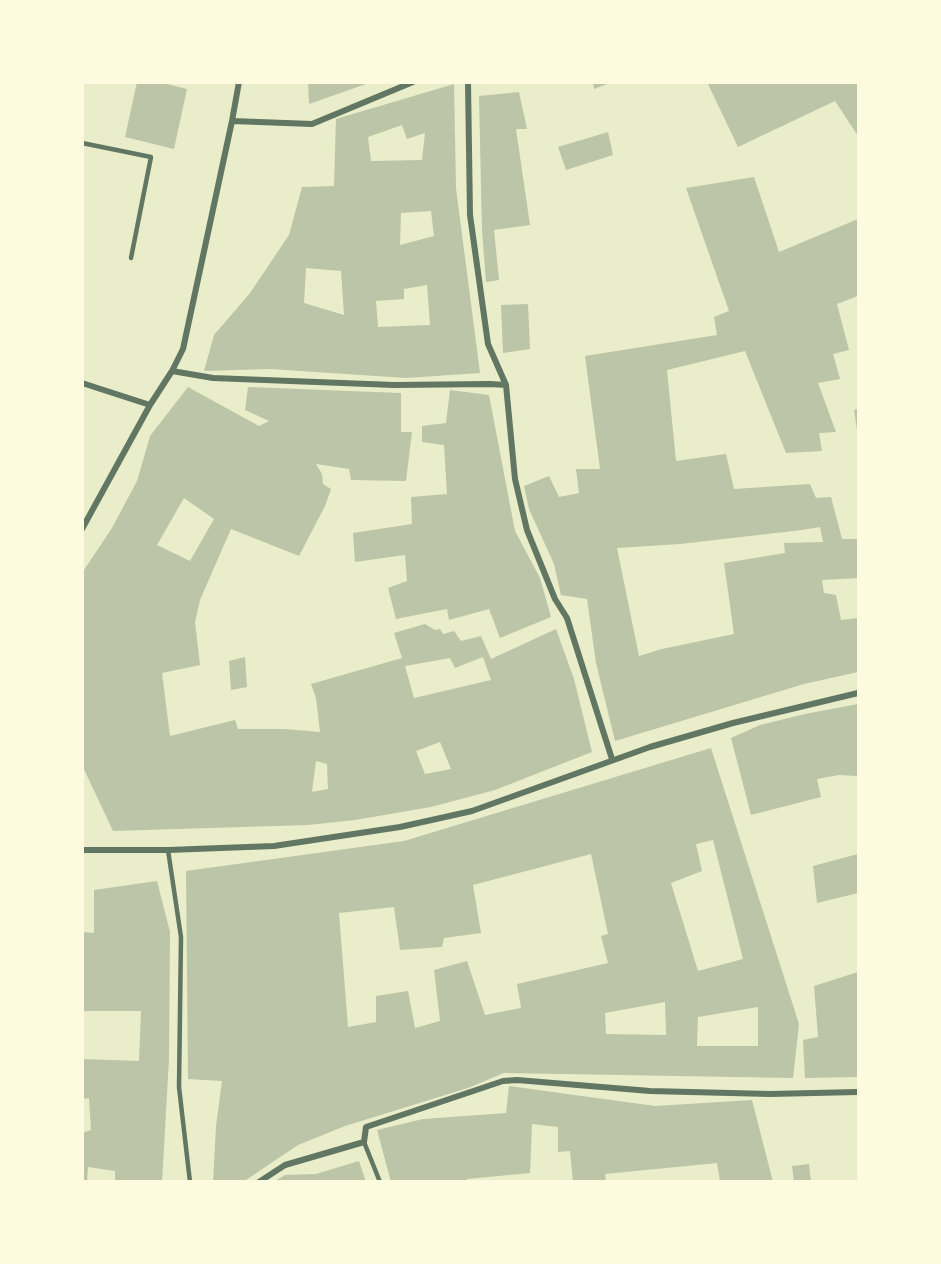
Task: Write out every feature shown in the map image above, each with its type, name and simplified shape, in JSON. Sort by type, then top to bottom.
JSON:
[{"type":"street","points":[[82,529],[183,349],[239,82]]},
{"type":"street","points":[[232,121],[312,124],[413,82]]},
{"type":"street","points":[[468,82],[470,215],[488,344],[506,385],[515,479],[527,530],[555,599],[567,618],[612,759]]},
{"type":"street","points":[[172,371],[213,378],[394,385],[506,385]]},
{"type":"street","points":[[82,383],[150,405]]},
{"type":"street","points":[[82,850],[274,846],[400,827],[472,811],[612,759],[733,723],[858,693]]},
{"type":"street","points":[[259,1182],[285,1165],[364,1142],[366,1127],[503,1081],[517,1080],[650,1091],[770,1094],[858,1092]]},
{"type":"lane","points":[[82,143],[151,157],[131,258]]},
{"type":"lane","points":[[168,850],[181,937],[179,1087],[190,1182]]},
{"type":"lane","points":[[364,1142],[380,1182]]},
{"type":"building","points":[[137,82],[159,82],[187,89],[174,149],[125,137]]},
{"type":"building","points":[[308,82],[369,82],[369,83],[309,104]]},
{"type":"building","points":[[593,82],[610,82],[610,83],[594,89]]},
{"type":"building","points":[[707,82],[858,82],[858,136],[835,101],[738,147]]},
{"type":"building","points":[[454,84],[456,188],[480,373],[406,378],[270,369],[204,371],[214,335],[250,293],[289,235],[302,187],[334,186],[336,119]],"holes":[[[402,125],[407,139],[425,133],[422,160],[371,161],[368,137]],[[431,211],[434,236],[400,245],[401,213]],[[306,268],[341,271],[344,315],[304,303]],[[427,285],[430,325],[378,327],[376,301],[404,299],[404,289]]]},
{"type":"building","points":[[519,92],[527,129],[516,129],[530,225],[494,230],[499,280],[486,282],[482,231],[479,96]]},
{"type":"building","points":[[608,132],[613,155],[566,170],[558,147]]},
{"type":"building","points":[[754,177],[779,252],[858,219],[858,296],[837,304],[849,350],[833,354],[840,379],[818,383],[836,432],[819,433],[822,451],[786,453],[745,351],[667,370],[676,461],[726,454],[734,489],[810,484],[816,498],[831,497],[842,539],[858,539],[858,578],[822,580],[824,593],[836,595],[841,620],[858,618],[858,672],[804,684],[615,741],[596,663],[587,599],[561,595],[554,564],[529,509],[524,486],[549,476],[559,497],[579,493],[576,469],[600,469],[585,356],[717,335],[714,317],[729,311],[686,188]],"holes":[[[820,527],[823,542],[784,543],[785,553],[724,563],[734,634],[639,656],[617,548],[680,544]]]},
{"type":"building","points":[[528,304],[530,349],[503,353],[501,305]]},
{"type":"building","points":[[188,387],[259,426],[269,421],[245,410],[248,387],[401,393],[401,432],[412,432],[406,481],[351,480],[349,469],[316,464],[322,474],[323,484],[331,489],[325,506],[299,556],[231,529],[200,600],[195,622],[200,665],[162,673],[170,736],[235,720],[238,729],[320,732],[316,698],[311,684],[402,658],[394,633],[425,624],[435,630],[440,629],[443,634],[454,631],[461,641],[481,636],[491,659],[556,629],[574,679],[592,752],[495,790],[431,807],[355,820],[308,825],[113,831],[82,765],[82,573],[112,528],[137,481],[150,436]],"holes":[[[184,498],[214,519],[190,561],[157,545]],[[483,657],[491,680],[414,698],[405,666],[450,658],[455,668]],[[440,742],[451,769],[425,774],[416,751]],[[316,761],[327,764],[328,789],[312,792]]]},
{"type":"building","points":[[450,390],[489,395],[515,531],[540,578],[551,617],[500,638],[489,609],[449,620],[447,609],[396,619],[388,588],[407,581],[405,555],[355,562],[353,533],[412,524],[411,497],[447,494],[444,445],[422,442],[422,426],[446,423]]},
{"type":"building","points":[[858,409],[858,430],[857,430],[854,410]]},
{"type":"building","points":[[245,657],[247,687],[231,690],[229,661]]},
{"type":"building","points":[[858,704],[858,776],[839,775],[817,779],[821,797],[751,815],[731,738],[760,725]]},
{"type":"building","points":[[711,748],[799,1024],[793,1078],[504,1073],[468,1088],[345,1126],[298,1145],[243,1182],[213,1182],[216,1126],[222,1081],[188,1079],[186,871],[404,841]],"holes":[[[713,840],[743,959],[698,971],[671,883],[702,871],[696,844]],[[591,854],[608,934],[601,936],[608,963],[517,984],[521,1008],[485,1015],[467,961],[434,970],[440,1021],[415,1028],[408,991],[376,996],[376,1022],[348,1027],[339,913],[394,907],[400,950],[442,947],[444,938],[481,933],[473,885]],[[665,1002],[666,1035],[606,1034],[605,1013]],[[758,1007],[758,1046],[697,1046],[698,1017]]]},
{"type":"building","points":[[858,854],[858,893],[817,903],[813,866]]},
{"type":"building","points":[[157,881],[170,932],[169,1059],[162,1182],[115,1182],[115,1171],[88,1167],[87,1182],[82,1182],[82,1133],[91,1130],[89,1098],[82,1099],[82,1059],[139,1061],[141,1011],[82,1011],[82,932],[94,933],[94,890]]},
{"type":"building","points":[[858,972],[858,1077],[805,1078],[803,1040],[818,1037],[814,986]]},
{"type":"building","points":[[509,1086],[655,1106],[752,1100],[773,1182],[720,1182],[717,1163],[605,1174],[606,1182],[573,1182],[570,1151],[558,1152],[558,1127],[532,1124],[530,1173],[467,1179],[467,1182],[391,1182],[377,1130],[423,1119],[506,1113]]},
{"type":"building","points":[[359,1161],[366,1182],[273,1182],[285,1175],[316,1174]]},
{"type":"building","points":[[809,1164],[811,1182],[794,1182],[792,1166]]}]
